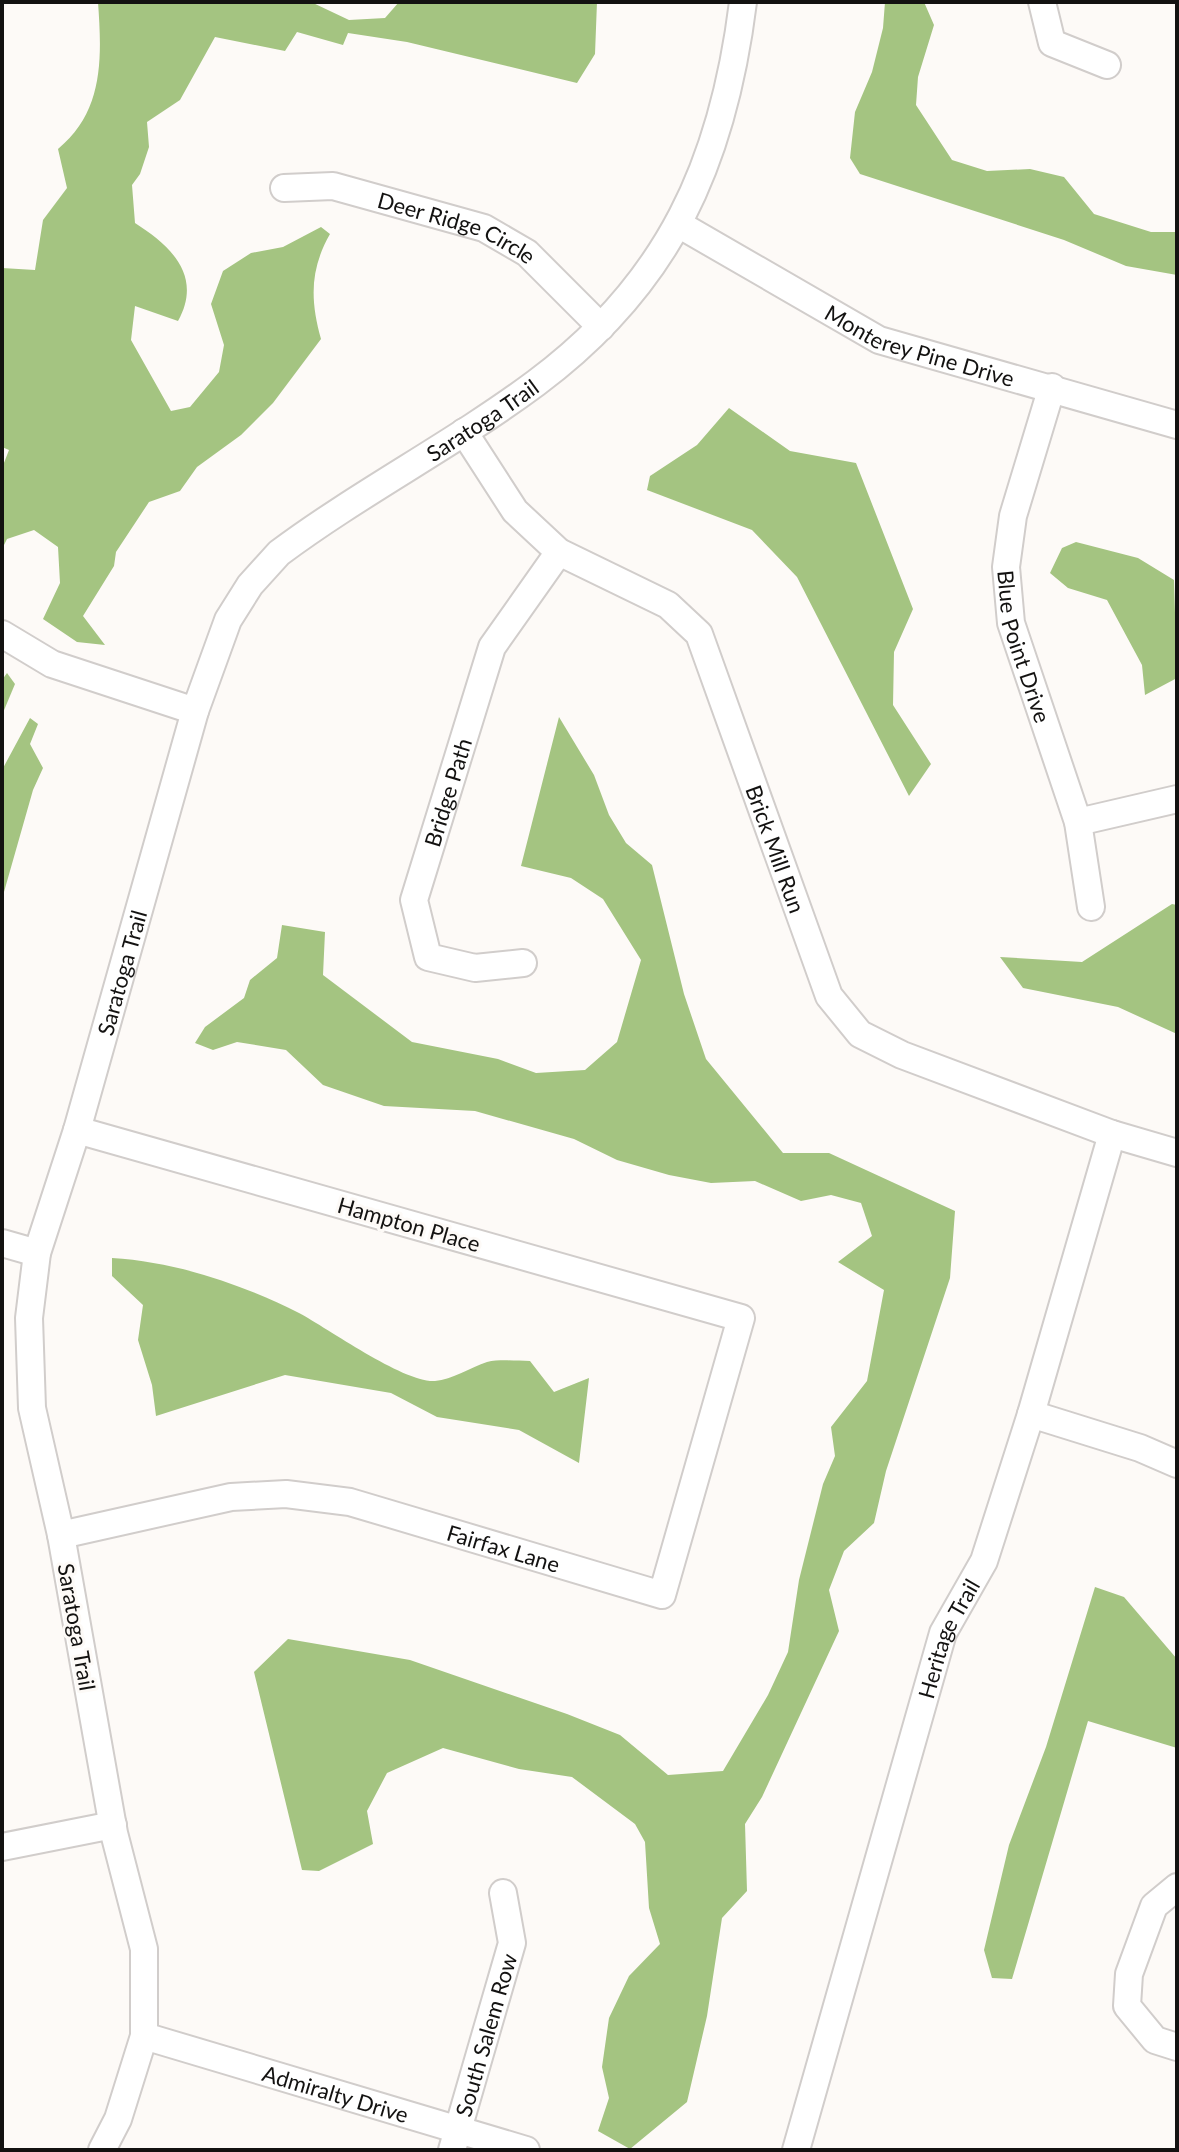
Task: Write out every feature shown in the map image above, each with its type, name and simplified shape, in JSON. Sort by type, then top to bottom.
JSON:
[{"type":"street","name":"Saratoga Trail","points":[[102,2150],[118,2119],[144,2036],[144,1949],[113,1825],[61,1535],[32,1408],[28,1362],[29,1318],[37,1253],[77,1130],[195,711],[228,620],[250,585],[279,553],[538,382],[601,327],[680,225],[719,128],[743,2]]},
{"type":"street","points":[[1042,2],[1052,43],[1107,65]]},
{"type":"street","name":"Deer Ridge Circle","points":[[284,188],[333,186],[484,228],[527,253],[601,327]]},
{"type":"street","name":"Monterey Pine Drive","points":[[680,225],[879,340],[1177,425]]},
{"type":"street","name":"Blue Point Drive","points":[[1052,387],[1013,516],[1006,567],[1011,623],[1078,822],[1091,907]]},
{"type":"street","name":"Brick Mill Run","points":[[464,432],[515,511],[559,552],[668,605],[699,634],[829,996],[860,1034],[902,1055],[1112,1134],[1177,1153]]},
{"type":"street","name":"Bridge Path","points":[[523,963],[475,968],[428,957],[414,900],[492,647],[559,552]]},
{"type":"street","points":[[2,634],[52,664],[195,711]]},
{"type":"street","points":[[1078,822],[1177,799]]},
{"type":"street","name":"Hampton Place","points":[[77,1130],[741,1318]]},
{"type":"street","name":"Heritage Trail","points":[[796,2150],[943,1633],[984,1561],[1031,1414],[1112,1134]]},
{"type":"street","points":[[2,1243],[37,1253]]},
{"type":"street","name":"Fairfax Lane","points":[[61,1535],[231,1497],[286,1494],[350,1502],[662,1595],[741,1318]]},
{"type":"street","points":[[1031,1414],[1140,1448],[1177,1464]]},
{"type":"street","points":[[2,1847],[113,1825]]},
{"type":"street","points":[[1177,1887],[1154,1906],[1129,1974],[1127,2006],[1155,2040],[1177,2047]]},
{"type":"street","name":"South Salem Row","points":[[455,2140],[512,1943],[503,1893]]},
{"type":"street","name":"Admiralty Drive","points":[[144,2036],[455,2140],[526,2150]]},
{"type":"green space","points":[[98,2],[311,2],[349,20],[385,18],[399,2],[597,2],[595,54],[577,83],[407,42],[348,33],[343,45],[297,32],[285,51],[215,37],[180,100],[147,122],[149,147],[140,174],[132,185],[135,223],[171,252],[185,276],[187,290],[178,321],[135,306],[131,340],[171,411],[190,407],[219,372],[224,345],[211,304],[223,271],[251,253],[283,247],[321,227],[330,234],[315,272],[315,311],[321,339],[273,403],[241,435],[197,467],[180,491],[149,502],[116,552],[114,566],[83,616],[105,645],[77,642],[43,619],[60,583],[58,547],[34,530],[7,539],[2,549],[2,468],[9,450],[2,447],[2,268],[35,270],[43,220],[67,188],[58,149],[73,134],[92,101],[99,63]]},
{"type":"green space","points":[[885,2],[924,2],[934,25],[918,77],[916,105],[952,160],[987,171],[1030,169],[1064,177],[1094,214],[1151,232],[1177,232],[1177,275],[1126,266],[1064,240],[860,174],[850,158],[855,112],[872,72],[883,28]]},
{"type":"green space","points":[[729,408],[790,451],[856,463],[913,609],[894,652],[893,705],[931,764],[909,796],[797,577],[752,530],[647,490],[650,476],[697,445]]},
{"type":"green space","points":[[1076,542],[1138,558],[1174,580],[1177,678],[1145,695],[1142,665],[1107,600],[1068,588],[1050,573],[1062,548]]},
{"type":"green space","points":[[7,673],[15,684],[2,715],[2,680]]},
{"type":"green space","points":[[559,717],[594,775],[609,815],[626,843],[652,865],[684,994],[706,1059],[783,1153],[829,1153],[955,1211],[950,1278],[886,1471],[874,1523],[844,1551],[829,1590],[839,1631],[762,1797],[745,1824],[747,1891],[722,1918],[707,2016],[687,2102],[630,2149],[598,2131],[609,2098],[602,2067],[609,2018],[629,1976],[660,1944],[649,1908],[645,1842],[635,1824],[572,1777],[519,1769],[443,1748],[387,1773],[367,1811],[373,1844],[319,1871],[302,1870],[254,1672],[288,1639],[410,1660],[620,1735],[668,1775],[723,1771],[768,1695],[788,1652],[799,1580],[823,1484],[835,1456],[831,1427],[867,1381],[884,1290],[838,1262],[872,1236],[861,1203],[831,1195],[801,1201],[755,1181],[711,1183],[669,1175],[617,1160],[574,1139],[475,1111],[384,1106],[323,1085],[286,1050],[237,1042],[213,1050],[195,1043],[205,1027],[244,998],[250,980],[277,958],[282,925],[325,932],[323,975],[412,1042],[498,1059],[536,1073],[585,1070],[617,1042],[641,960],[603,899],[571,878],[521,866]]},
{"type":"green space","points":[[30,718],[38,724],[30,744],[43,768],[33,790],[2,899],[2,770]]},
{"type":"green space","points":[[1172,904],[1177,905],[1177,1034],[1118,1007],[1023,988],[1000,957],[1082,962]]},
{"type":"green space","points":[[112,1258],[160,1264],[208,1276],[254,1293],[299,1313],[386,1365],[421,1379],[441,1380],[487,1362],[503,1360],[530,1361],[554,1392],[589,1378],[579,1463],[519,1430],[437,1417],[391,1393],[285,1375],[156,1416],[152,1385],[138,1340],[143,1305],[112,1276]]},
{"type":"green space","points":[[1095,1587],[1124,1597],[1177,1659],[1177,1748],[1088,1721],[1012,1979],[992,1978],[984,1950],[1009,1845],[1046,1747]]}]
